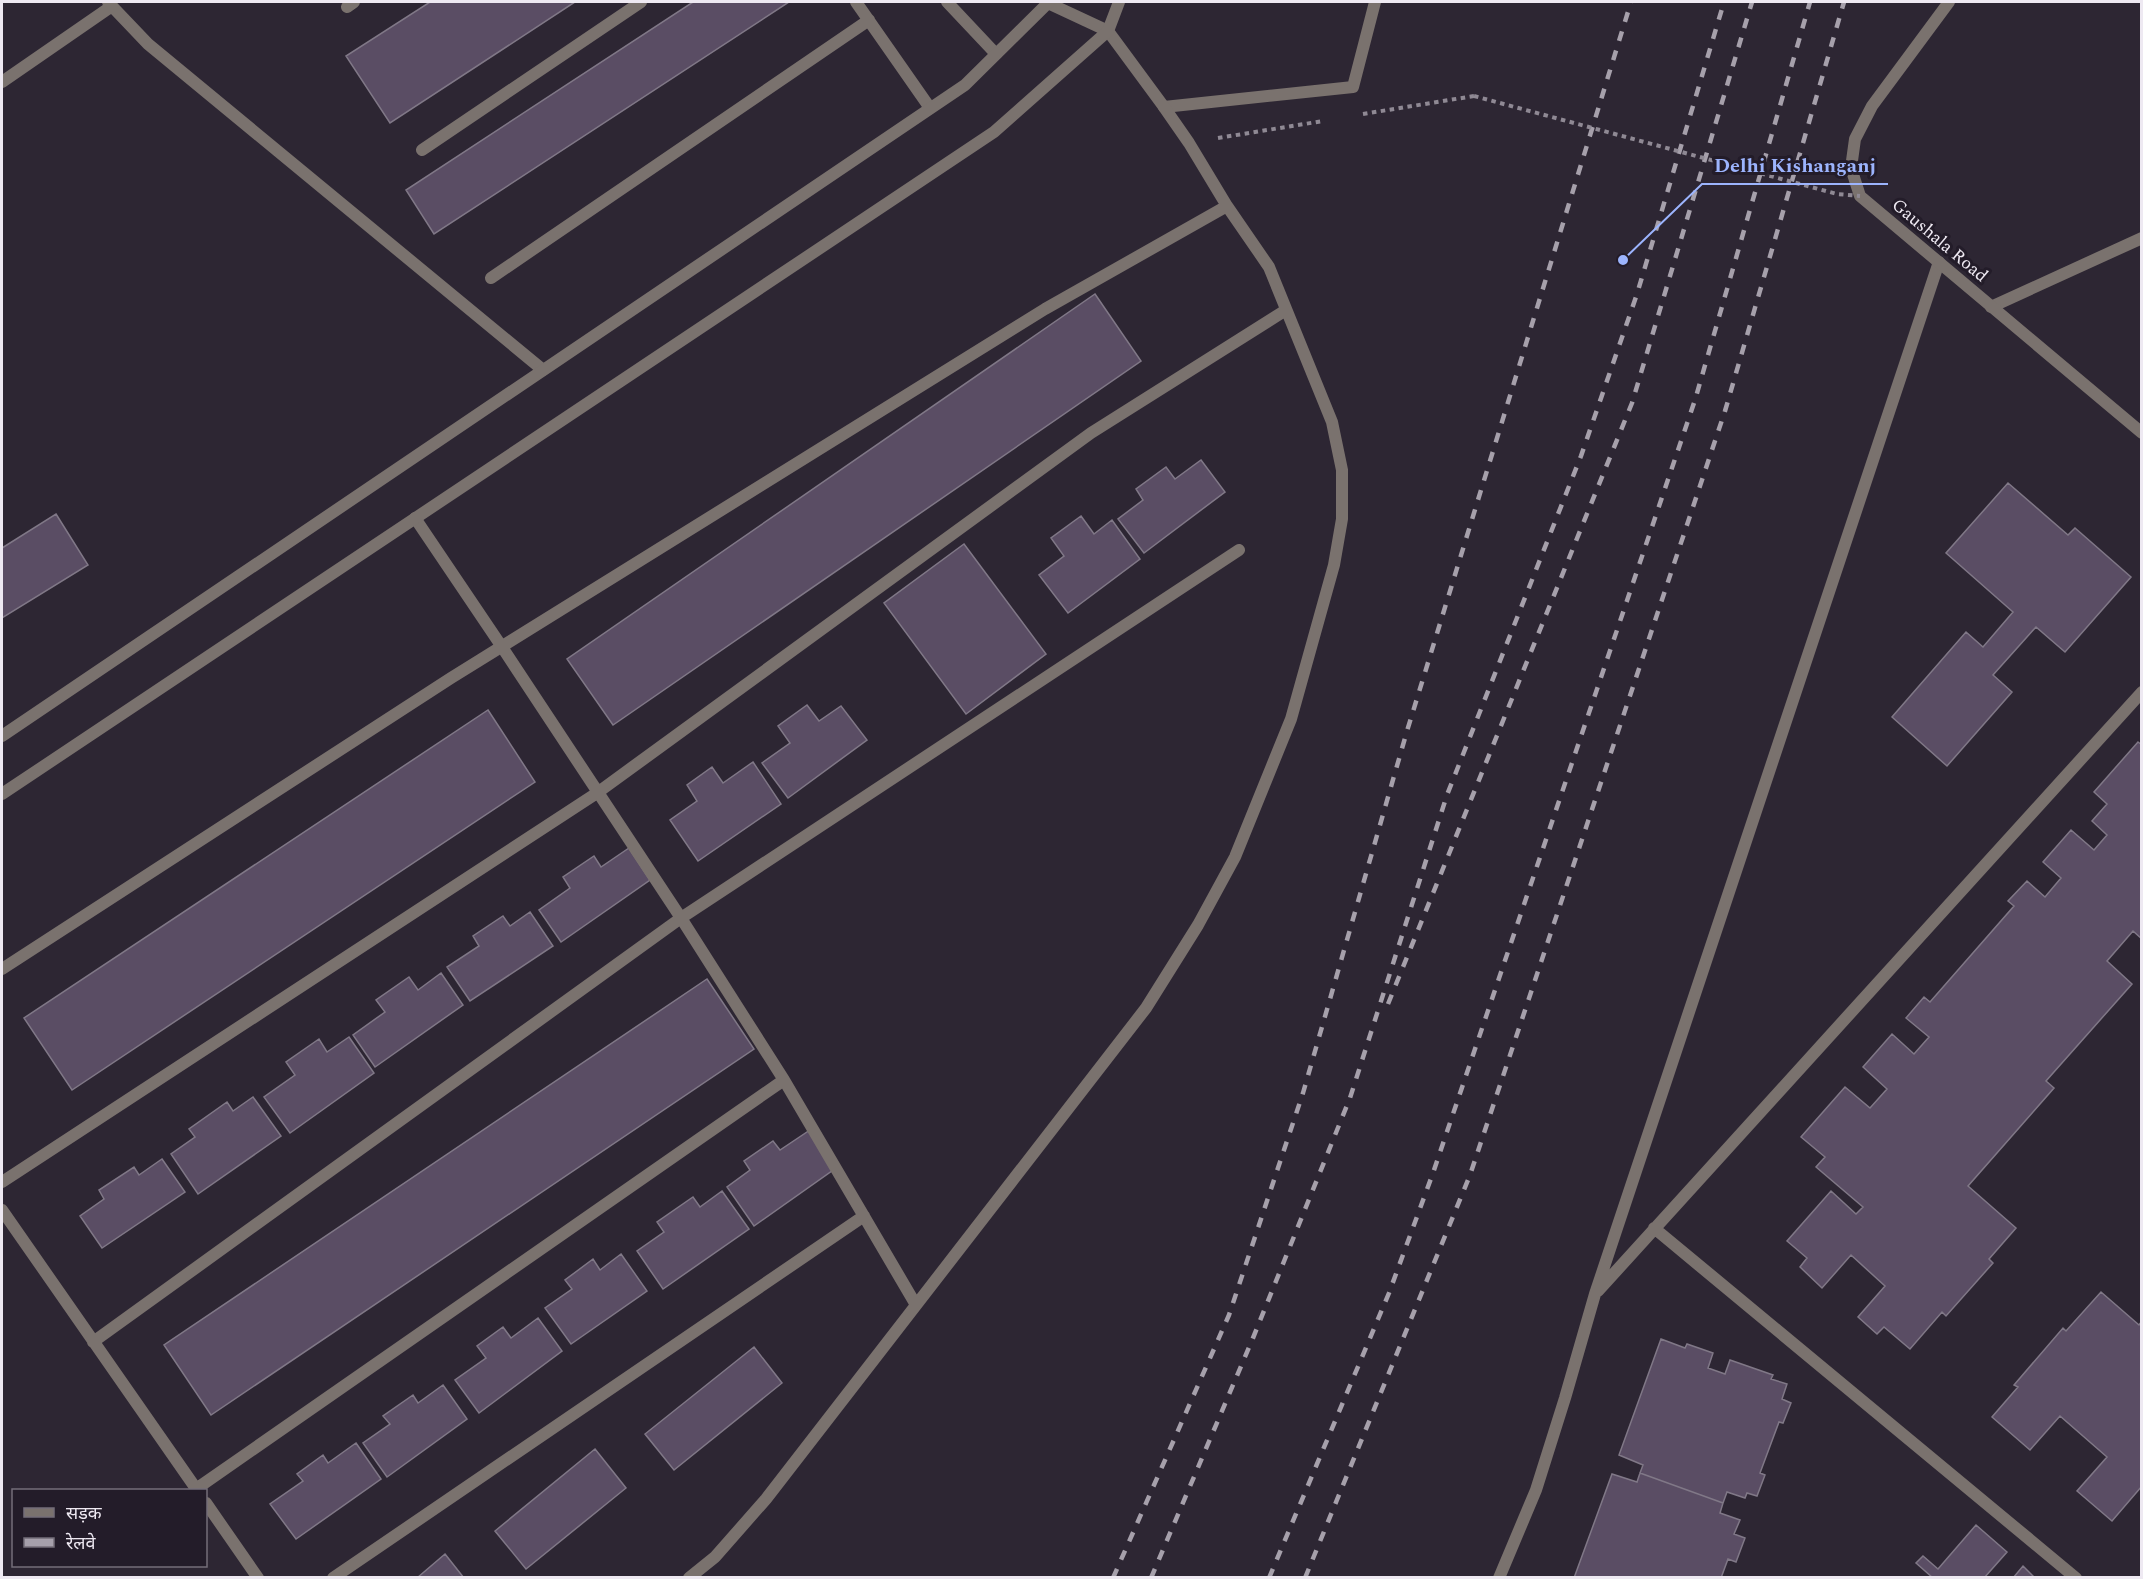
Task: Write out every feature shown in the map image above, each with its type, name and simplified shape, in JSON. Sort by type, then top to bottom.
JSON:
[{"type":"street","points":[[422,150],[640,2]]},
{"type":"street","points":[[856,2],[930,108]]},
{"type":"street","points":[[947,2],[996,54]]},
{"type":"street","points":[[2,736],[965,85],[1049,2],[1108,31],[1189,143],[1227,206],[1269,267],[1332,422],[1342,470],[1342,519],[1334,565],[1291,719],[1235,857],[1198,925],[1146,1008],[766,1499],[715,1557],[689,1578]]},
{"type":"street","points":[[2,794],[994,132],[1108,31],[1119,2]]},
{"type":"street","points":[[1164,107],[1353,87],[1375,2]]},
{"type":"street","points":[[1860,196],[1851,168],[1855,139],[1872,106],[1949,2]]},
{"type":"street","points":[[2,82],[110,4],[148,44],[543,370]]},
{"type":"street","points":[[491,278],[869,20]]},
{"type":"street","name":"Gaushala Road","points":[[1860,196],[2142,433]]},
{"type":"street","points":[[2,969],[502,647],[1045,309],[1227,206]]},
{"type":"street","points":[[1991,307],[2142,238]]},
{"type":"street","points":[[1499,1578],[1536,1490],[1595,1294],[1940,262]]},
{"type":"street","points":[[2,1182],[597,793],[1090,432],[1286,310]]},
{"type":"street","points":[[415,518],[681,918],[784,1080],[916,1305]]},
{"type":"street","points":[[93,1342],[681,918],[1239,550]]},
{"type":"street","points":[[1595,1294],[2142,692]]},
{"type":"street","points":[[198,1489],[784,1080]]},
{"type":"street","points":[[2,1210],[196,1489]]},
{"type":"street","points":[[333,1578],[864,1216]]},
{"type":"street","points":[[1654,1228],[2076,1578]]},
{"type":"street","points":[[207,1504],[258,1578]]},
{"type":"path","points":[[1474,96],[1837,194],[1860,196]]},
{"type":"building","points":[[430,2],[575,2],[390,123],[346,56]]},
{"type":"building","points":[[693,2],[789,2],[434,234],[406,190]]},
{"type":"building","points":[[1095,294],[1141,361],[613,725],[567,659]]},
{"type":"building","points":[[1201,460],[1225,492],[1144,553],[1118,519],[1143,500],[1136,489],[1166,467],[1175,479]]},
{"type":"building","points":[[2008,483],[2068,535],[2075,528],[2131,577],[2065,652],[2036,627],[1993,675],[2012,692],[1947,766],[1892,717],[1966,632],[1983,647],[2013,612],[1946,553]]},
{"type":"building","points":[[56,514],[88,565],[2,618],[2,548]]},
{"type":"building","points":[[1081,516],[1094,534],[1112,520],[1140,559],[1068,613],[1039,575],[1064,556],[1051,538]]},
{"type":"building","points":[[964,544],[1046,654],[966,714],[884,603]]},
{"type":"building","points":[[807,705],[819,721],[841,706],[867,740],[788,798],[762,763],[790,743],[778,726]]},
{"type":"building","points":[[488,710],[535,782],[72,1090],[24,1018]]},
{"type":"building","points":[[2138,742],[2142,745],[2142,939],[2133,931],[2107,961],[2132,984],[2046,1081],[2054,1088],[1968,1186],[2016,1228],[1989,1259],[1993,1263],[1946,1316],[1942,1312],[1910,1349],[1884,1327],[1877,1334],[1858,1317],[1885,1286],[1851,1255],[1822,1288],[1800,1267],[1807,1258],[1787,1241],[1831,1191],[1856,1214],[1863,1207],[1816,1167],[1825,1157],[1801,1137],[1845,1087],[1870,1108],[1887,1089],[1863,1067],[1892,1034],[1914,1054],[1929,1037],[1906,1018],[1924,997],[1930,1002],[2014,906],[2008,901],[2027,881],[2045,897],[2061,878],[2043,862],[2071,830],[2094,850],[2107,835],[2092,821],[2107,804],[2094,792]]},
{"type":"building","points":[[753,762],[781,804],[698,861],[670,820],[697,801],[687,785],[712,767],[723,783]]},
{"type":"building","points":[[629,848],[650,880],[561,942],[539,910],[570,888],[563,877],[594,856],[601,867]]},
{"type":"building","points":[[530,912],[553,946],[470,1001],[447,967],[479,946],[473,936],[503,916],[510,926]]},
{"type":"building","points":[[441,973],[463,1005],[375,1067],[353,1035],[385,1012],[376,1000],[409,977],[418,990]]},
{"type":"building","points":[[707,979],[754,1049],[211,1415],[164,1345]]},
{"type":"building","points":[[349,1037],[374,1073],[290,1133],[264,1097],[295,1075],[286,1062],[319,1039],[327,1052]]},
{"type":"building","points":[[253,1097],[281,1136],[198,1194],[171,1154],[195,1137],[189,1129],[227,1102],[233,1111]]},
{"type":"building","points":[[810,1130],[836,1168],[754,1226],[727,1187],[750,1170],[744,1161],[773,1141],[780,1150]]},
{"type":"building","points":[[162,1159],[185,1192],[102,1248],[80,1216],[104,1199],[99,1190],[134,1167],[139,1175]]},
{"type":"building","points":[[722,1191],[749,1229],[663,1289],[637,1251],[664,1232],[657,1222],[693,1197],[700,1207]]},
{"type":"building","points":[[621,1254],[647,1291],[571,1344],[545,1308],[572,1289],[565,1280],[593,1259],[600,1270]]},
{"type":"building","points":[[2101,1292],[2139,1325],[2142,1321],[2142,1486],[2112,1521],[2077,1491],[2107,1457],[2060,1416],[2030,1450],[1992,1417],[2018,1387],[2014,1385],[2063,1328],[2066,1331]]},
{"type":"building","points":[[538,1318],[562,1351],[479,1413],[455,1380],[486,1358],[477,1346],[503,1327],[511,1338]]},
{"type":"building","points":[[1661,1339],[1685,1348],[1687,1344],[1713,1353],[1708,1368],[1725,1374],[1730,1360],[1773,1375],[1771,1379],[1787,1384],[1782,1399],[1791,1403],[1783,1423],[1779,1422],[1760,1473],[1765,1475],[1757,1496],[1747,1493],[1745,1498],[1727,1492],[1723,1503],[1640,1473],[1643,1465],[1619,1455]]},
{"type":"building","points":[[754,1347],[782,1383],[674,1470],[645,1434]]},
{"type":"building","points":[[443,1385],[467,1419],[387,1477],[363,1443],[390,1424],[383,1416],[413,1395],[418,1403]]},
{"type":"building","points":[[356,1443],[381,1479],[296,1539],[270,1504],[303,1481],[297,1474],[323,1455],[328,1463]]},
{"type":"building","points":[[595,1449],[626,1488],[526,1569],[495,1531]]},
{"type":"building","points":[[1640,1473],[1723,1503],[1720,1513],[1740,1520],[1734,1534],[1745,1538],[1736,1562],[1728,1559],[1721,1578],[1574,1578],[1612,1474],[1637,1482]]},
{"type":"building","points":[[1976,1525],[2007,1552],[1984,1578],[1933,1578],[1916,1563],[1923,1556],[1938,1569]]},
{"type":"building","points":[[445,1554],[464,1578],[417,1578]]},
{"type":"building","points":[[2023,1566],[2035,1578],[2013,1578]]},
{"type":"railway","points":[[1113,1578],[1229,1315],[1303,1093],[1407,731],[1631,2]]},
{"type":"railway","points":[[1151,1578],[1253,1338],[1350,1098],[1447,795],[1581,456],[1637,294],[1724,2]]},
{"type":"railway","points":[[1388,1004],[1632,403],[1752,2]]},
{"type":"railway","points":[[1269,1578],[1389,1293],[1433,1173],[1695,400],[1810,2]]},
{"type":"railway","points":[[1305,1578],[1470,1175],[1725,411],[1844,2]]},
{"type":"place","name":"Delhi Kishanganj","points":[[1623,260]]}]
